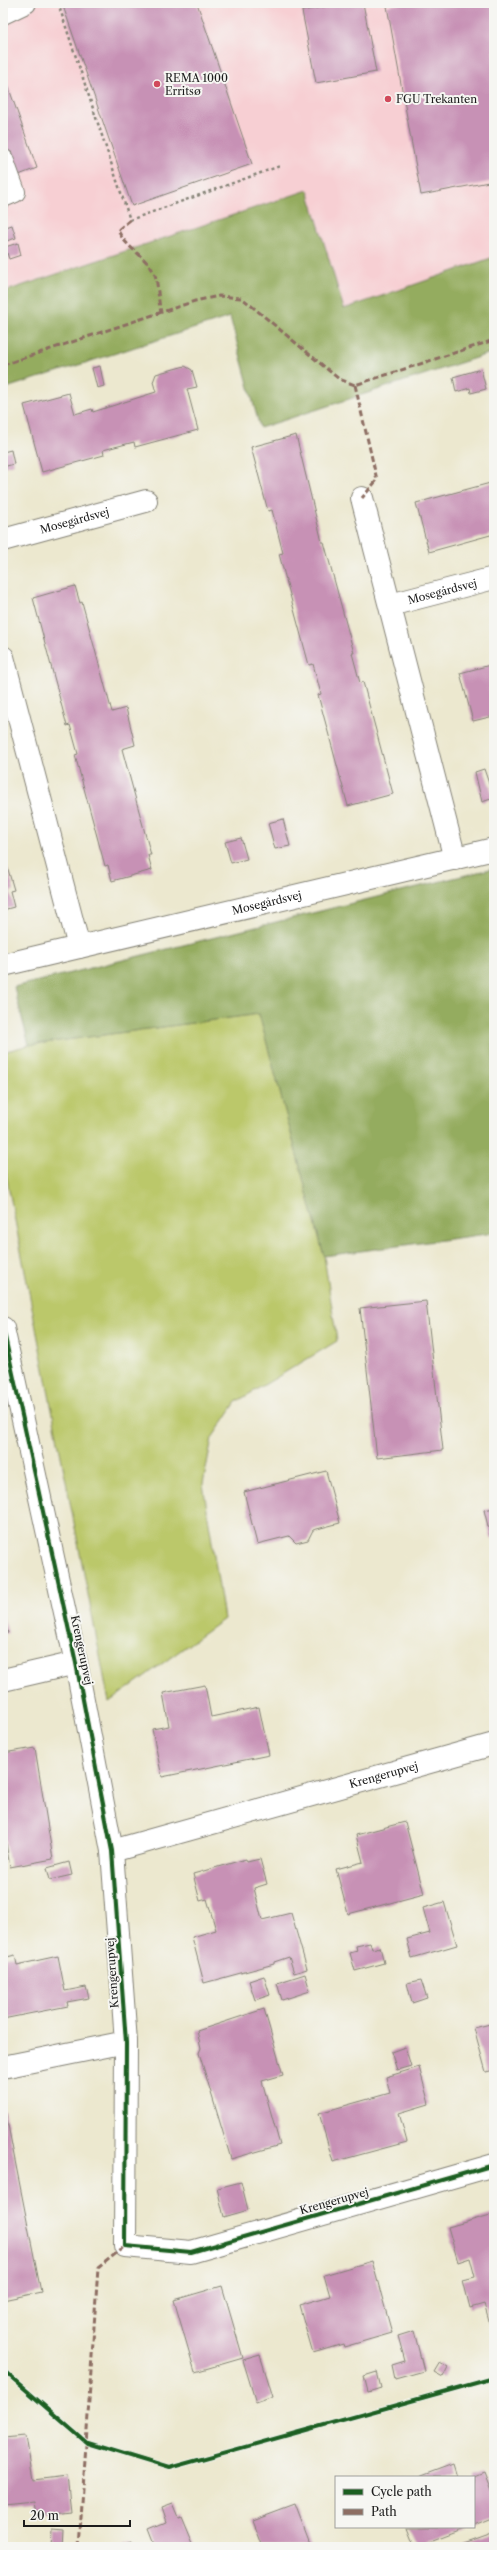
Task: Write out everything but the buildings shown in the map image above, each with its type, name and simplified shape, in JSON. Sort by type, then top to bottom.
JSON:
[{"type":"street","points":[[362,498],[455,859]]},
{"type":"street","name":"Mosegårdsvej","points":[[3,540],[146,501]]},
{"type":"street","name":"Mosegårdsvej","points":[[390,605],[494,578]]},
{"type":"street","points":[[3,657],[79,947]]},
{"type":"street","name":"Mosegårdsvej","points":[[3,965],[494,849]]},
{"type":"street","name":"Krengerupvej","points":[[3,1328],[76,1663],[112,1851],[126,2042],[126,2246],[191,2252],[494,2165]]},
{"type":"street","name":"Krengerupvej","points":[[3,1680],[76,1663]]},
{"type":"street","name":"Krengerupvej","points":[[112,1851],[494,1744]]},
{"type":"street","points":[[3,2067],[126,2042]]},
{"type":"lane","points":[[3,14],[26,3]]},
{"type":"lane","points":[[3,159],[15,192],[3,197]]},
{"type":"path","points":[[58,3],[130,220],[280,166]]},
{"type":"shaded area","points":[[3,3],[494,3],[494,257],[344,309],[308,190],[3,292]]},
{"type":"green space","points":[[308,190],[344,309],[494,257],[494,352],[260,428],[230,317],[3,389],[3,292]]},
{"type":"green space","points":[[494,868],[494,1233],[324,1256],[259,1014],[29,1045],[14,987]]},
{"type":"green space","points":[[259,1014],[324,1256],[337,1341],[236,1402],[212,1438],[203,1484],[224,1619],[109,1702],[3,1159],[3,1052],[29,1045]]},
{"type":"marked path","points":[[130,220],[118,230],[126,242],[152,269],[156,278],[161,312]]},
{"type":"marked path","points":[[3,365],[195,301],[219,296],[242,298],[339,379],[355,385],[494,340]]},
{"type":"marked path","points":[[355,385],[377,480],[362,498]]},
{"type":"marked path","points":[[79,2547],[98,2268],[125,2246]]},
{"type":"cycle path","points":[[3,1328],[76,1663],[112,1851],[126,2042],[125,2246],[191,2252],[494,2165]]},
{"type":"cycle path","points":[[3,2370],[87,2443],[169,2468],[494,2378]]},
{"type":"place","name":"REMA 1000 Erritsø","points":[[157,84]]},
{"type":"place","name":"FGU Trekanten","points":[[388,99]]}]
